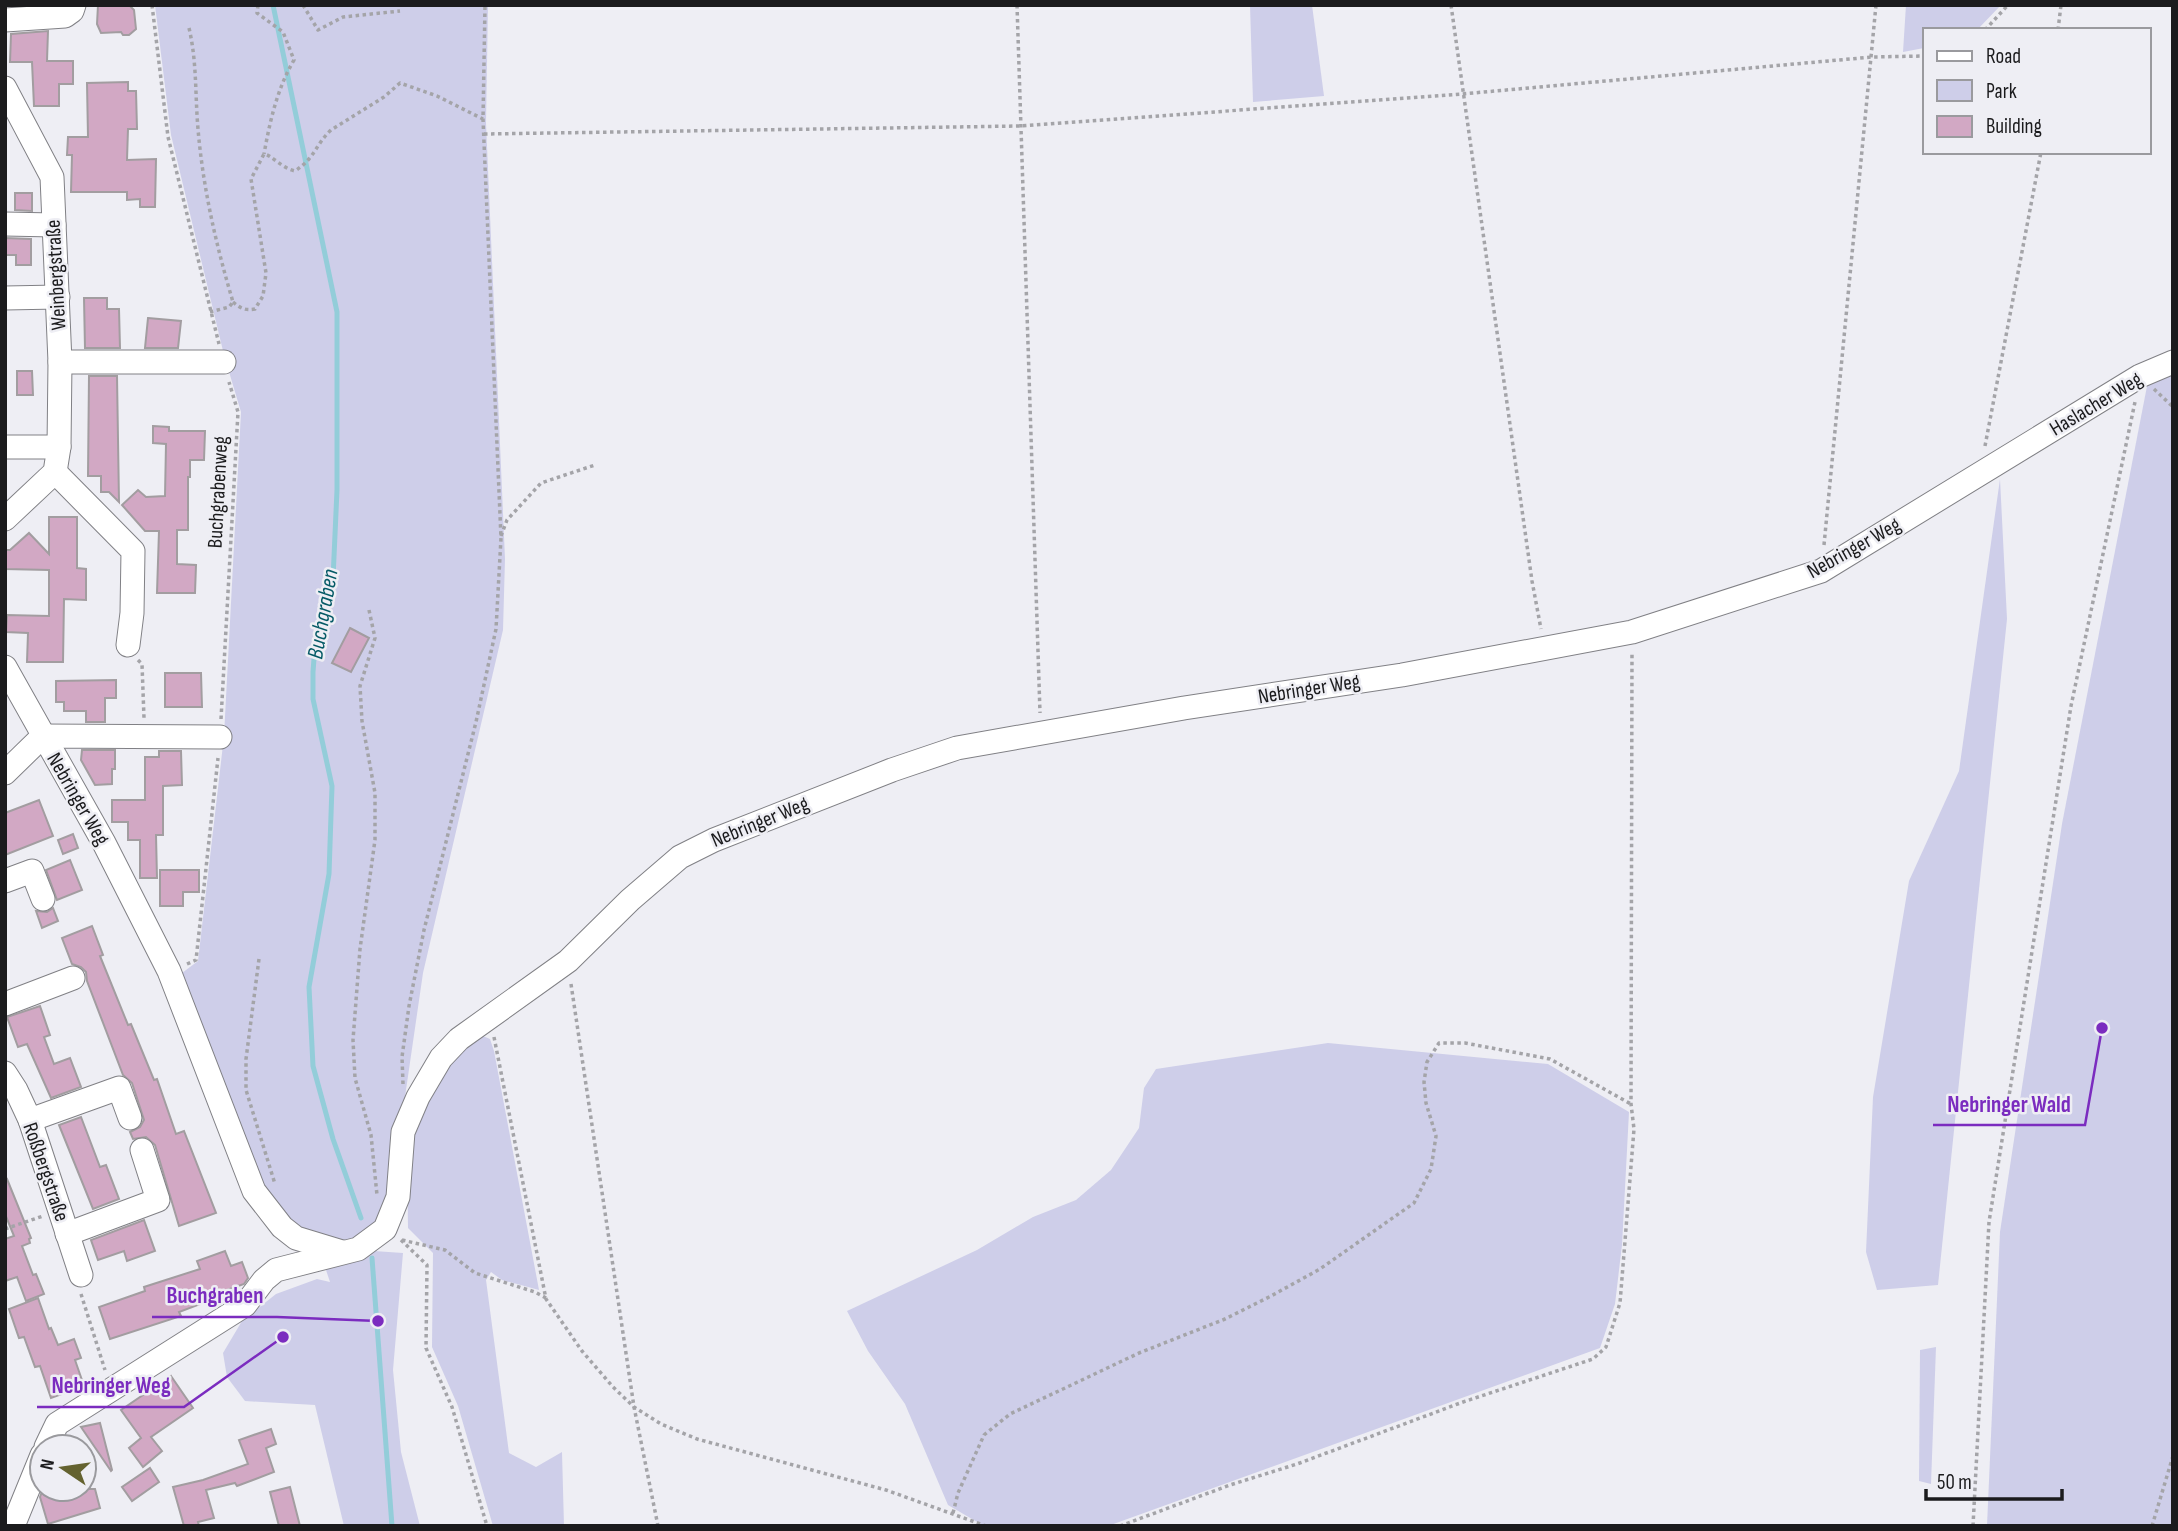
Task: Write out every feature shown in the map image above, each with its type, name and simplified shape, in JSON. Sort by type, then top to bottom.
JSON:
[{"type":"street","points":[[5,20],[68,9]]},
{"type":"street","name":"Weinbergstraße","points":[[5,88],[52,177],[60,362],[59,447],[55,472]]},
{"type":"street","points":[[5,224],[54,225]]},
{"type":"street","points":[[5,298],[58,298]]},
{"type":"street","points":[[60,362],[224,362]]},
{"type":"street","name":"Haslacher Weg","points":[[2020,449],[2140,376],[2173,362]]},
{"type":"street","points":[[5,447],[59,447]]},
{"type":"street","name":"Nebringer Weg","points":[[393,1234],[403,1132],[418,1097],[441,1058],[458,1039],[568,961],[629,900],[680,857],[714,840],[944,752],[1184,708],[1402,675],[1632,632],[1821,571],[2020,449]]},
{"type":"street","points":[[5,519],[55,472],[133,551],[132,613],[128,645]]},
{"type":"street","name":"Nebringer Weg","points":[[5,667],[104,843],[169,971],[254,1191],[282,1227],[296,1238],[342,1252]]},
{"type":"street","points":[[5,774],[43,736],[220,737]]},
{"type":"street","points":[[5,881],[32,871],[43,899]]},
{"type":"street","points":[[5,1004],[73,978]]},
{"type":"street","name":"Roßbergstraße","points":[[5,1073],[30,1120],[80,1275]]},
{"type":"street","points":[[30,1120],[119,1088],[130,1118]]},
{"type":"street","points":[[67,1234],[158,1200],[142,1150]]},
{"type":"street","points":[[53,1433],[57,1424],[245,1305],[264,1280],[276,1270],[358,1249],[393,1234]]},
{"type":"street","points":[[13,1526],[28,1489]]},
{"type":"path","name":"Buchgrabenweg","points":[[152,5],[168,137],[210,312],[238,412],[220,737],[195,960],[169,971]]},
{"type":"path","points":[[189,28],[195,54],[198,127],[210,212],[233,302],[248,310],[255,309],[263,296],[266,274],[251,179],[264,154],[271,118],[294,60],[283,32],[257,13],[258,5]]},
{"type":"path","points":[[303,5],[318,30],[343,18],[400,11]]},
{"type":"path","points":[[403,1095],[402,1057],[414,981],[496,629],[501,538],[483,119],[485,5]]},
{"type":"path","points":[[1017,5],[1041,733]]},
{"type":"path","points":[[1451,5],[1530,568],[1544,648]]},
{"type":"path","points":[[1821,571],[1877,5]]},
{"type":"path","points":[[1987,28],[2008,5]]},
{"type":"path","points":[[2058,28],[2061,5]]},
{"type":"path","points":[[484,134],[1020,126],[1462,94],[1872,57],[1923,56]]},
{"type":"path","points":[[264,154],[270,155],[280,166],[295,171],[313,157],[331,130],[384,97],[400,83],[437,96],[483,119]]},
{"type":"path","points":[[1980,472],[2041,154]]},
{"type":"path","points":[[210,312],[229,307],[233,302]]},
{"type":"path","points":[[1973,1526],[1989,1222],[2071,706],[2140,376]]},
{"type":"path","points":[[501,538],[507,520],[541,483],[595,465]]},
{"type":"path","points":[[369,610],[375,638],[360,686],[362,722],[374,793],[375,841],[360,949],[353,1040],[355,1079],[371,1135],[376,1191],[393,1234],[427,1265],[426,1348],[452,1407],[487,1526]]},
{"type":"path","points":[[1120,1526],[1464,1402],[1592,1359],[1606,1347],[1620,1303],[1634,1129],[1631,1104],[1632,632]]},
{"type":"path","points":[[128,645],[142,664],[146,737]]},
{"type":"path","points":[[259,959],[246,1059],[246,1090],[277,1191]]},
{"type":"path","points":[[568,961],[634,1407],[658,1526]]},
{"type":"path","points":[[482,1022],[495,1040],[546,1298],[582,1351],[613,1387],[634,1407],[661,1424],[697,1439],[886,1490],[986,1526]]},
{"type":"path","points":[[953,1513],[958,1493],[984,1435],[1010,1414],[1139,1353],[1225,1319],[1271,1296],[1320,1269],[1413,1203],[1432,1169],[1436,1136],[1426,1103],[1424,1082],[1427,1062],[1439,1043],[1465,1043],[1550,1059],[1631,1104]]},
{"type":"path","points":[[5,1229],[59,1210]]},
{"type":"path","points":[[393,1234],[445,1250],[475,1273],[546,1298]]},
{"type":"path","points":[[2173,1263],[2173,1283]]},
{"type":"path","points":[[80,1275],[82,1299],[112,1389]]},
{"type":"path","points":[[2152,1526],[2173,1456]]},
{"type":"green space","points":[[155,5],[488,5],[486,123],[505,559],[503,630],[423,973],[390,1200],[377,1222],[354,1240],[338,1240],[305,1233],[267,1197],[178,976],[198,961],[224,736],[241,412],[224,355],[171,135]]},
{"type":"green space","points":[[1250,5],[1312,5],[1324,96],[1253,102]]},
{"type":"green space","points":[[1906,5],[2001,5],[1979,28],[1923,28],[1923,48],[1903,52]]},
{"type":"green space","points":[[2173,368],[2173,1526],[1987,1526],[2000,1232],[2062,824],[2148,381]]},
{"type":"green space","points":[[2000,479],[2007,619],[1938,1285],[1877,1290],[1866,1252],[1873,1097],[1909,881],[1959,771]]},
{"type":"green space","points":[[478,1034],[490,1039],[494,1051],[539,1290],[502,1280],[491,1272],[486,1280],[509,1453],[536,1467],[562,1452],[564,1526],[493,1526],[458,1406],[432,1347],[433,1253],[408,1228],[412,1147],[422,1108],[440,1072]]},
{"type":"green space","points":[[1328,1043],[1548,1064],[1629,1112],[1622,1245],[1615,1304],[1600,1348],[1108,1526],[984,1526],[948,1505],[905,1404],[868,1351],[847,1311],[977,1250],[1033,1217],[1076,1200],[1111,1170],[1139,1128],[1144,1088],[1156,1069]]},
{"type":"green space","points":[[374,1251],[403,1253],[393,1370],[401,1452],[420,1526],[344,1526],[315,1405],[245,1401],[227,1377],[223,1353],[242,1321],[276,1294],[317,1279],[330,1282],[325,1267]]},
{"type":"green space","points":[[1936,1347],[1931,1484],[1919,1481],[1920,1350]]},
{"type":"building","points":[[98,5],[129,5],[134,10],[136,29],[129,35],[123,35],[121,32],[101,33],[97,24]]},
{"type":"building","points":[[48,31],[47,61],[73,61],[73,84],[59,84],[59,106],[34,106],[32,62],[10,62],[11,34]]},
{"type":"building","points":[[128,82],[128,91],[136,91],[137,129],[128,129],[127,160],[156,159],[155,207],[140,207],[140,199],[127,200],[127,192],[71,192],[72,155],[67,155],[68,137],[88,137],[87,83]]},
{"type":"building","points":[[15,193],[32,193],[32,211],[15,210]]},
{"type":"building","points":[[5,238],[31,239],[31,265],[16,265],[16,255],[5,255]]},
{"type":"building","points":[[84,298],[107,298],[107,309],[119,309],[120,348],[85,348]]},
{"type":"building","points":[[148,318],[181,321],[178,348],[145,348]]},
{"type":"building","points":[[17,371],[32,371],[33,395],[17,395]]},
{"type":"building","points":[[89,376],[117,376],[119,502],[109,492],[101,492],[101,476],[88,476]]},
{"type":"building","points":[[153,426],[169,427],[169,431],[205,431],[204,460],[190,460],[188,530],[177,530],[177,564],[196,565],[195,593],[157,593],[159,531],[145,531],[122,505],[138,490],[146,497],[165,496],[166,444],[153,443]]},
{"type":"building","points":[[49,517],[77,517],[77,568],[86,569],[86,600],[64,599],[63,662],[27,662],[28,633],[6,632],[7,615],[49,616],[49,570],[5,569],[5,550],[10,550],[29,533],[49,554]]},
{"type":"building","points":[[350,628],[369,638],[351,672],[332,663]]},
{"type":"building","points":[[165,673],[201,673],[202,707],[165,707]]},
{"type":"building","points":[[116,680],[116,698],[105,698],[105,722],[86,722],[86,711],[64,711],[64,702],[56,702],[56,681]]},
{"type":"building","points":[[82,750],[115,750],[112,784],[95,785],[81,760]]},
{"type":"building","points":[[159,751],[181,751],[182,785],[163,786],[163,835],[156,835],[157,878],[140,878],[140,840],[128,840],[128,822],[112,822],[112,800],[145,800],[145,757],[159,757]]},
{"type":"building","points":[[39,800],[53,836],[5,855],[5,813]]},
{"type":"building","points":[[73,834],[78,848],[63,854],[58,840]]},
{"type":"building","points":[[70,860],[82,890],[57,900],[46,870]]},
{"type":"building","points":[[160,870],[199,870],[199,892],[183,892],[183,906],[160,906]]},
{"type":"building","points":[[53,908],[58,921],[42,928],[36,911],[47,912]]},
{"type":"building","points":[[92,926],[103,955],[100,956],[128,1025],[131,1024],[154,1080],[157,1079],[176,1134],[184,1131],[216,1213],[179,1226],[155,1145],[146,1137],[133,1139],[130,1132],[140,1127],[144,1120],[132,1083],[123,1075],[87,981],[86,972],[72,964],[62,938]]},
{"type":"building","points":[[40,1006],[50,1035],[44,1037],[54,1064],[70,1058],[81,1087],[51,1098],[27,1044],[18,1047],[7,1017]]},
{"type":"building","points":[[81,1117],[100,1167],[106,1165],[119,1199],[93,1209],[59,1125]]},
{"type":"building","points":[[7,1179],[31,1238],[30,1243],[22,1246],[44,1294],[26,1301],[17,1277],[5,1281],[5,1239],[14,1236],[5,1214]]},
{"type":"building","points":[[144,1220],[155,1251],[127,1261],[124,1251],[98,1260],[91,1240]]},
{"type":"building","points":[[225,1251],[231,1266],[242,1262],[248,1278],[244,1284],[210,1296],[211,1300],[179,1312],[181,1316],[110,1339],[99,1307],[145,1291],[144,1287],[200,1269],[197,1261]]},
{"type":"building","points":[[38,1298],[58,1345],[74,1339],[81,1358],[75,1360],[84,1386],[51,1398],[40,1366],[35,1367],[24,1337],[19,1338],[9,1309]]},
{"type":"building","points":[[171,1376],[193,1408],[151,1437],[162,1451],[143,1467],[129,1448],[141,1438],[121,1410]]},
{"type":"building","points":[[100,1423],[111,1471],[98,1452],[98,1433],[85,1433],[81,1427]]},
{"type":"building","points":[[271,1429],[276,1444],[266,1448],[274,1472],[237,1486],[235,1483],[206,1490],[214,1518],[198,1522],[199,1526],[184,1526],[173,1487],[203,1480],[248,1464],[239,1440]]},
{"type":"building","points":[[150,1468],[159,1482],[132,1501],[122,1487]]},
{"type":"building","points":[[290,1487],[300,1526],[279,1526],[270,1492]]},
{"type":"building","points":[[98,1500],[100,1508],[48,1524],[42,1503],[98,1503]]},
{"type":"waterway","name":"Buchgraben","points":[[273,5],[337,312],[337,490],[333,579],[315,645],[313,672],[313,699],[332,786],[329,874],[309,987],[313,1066],[333,1139],[361,1218]]},
{"type":"waterway","name":"Buchgraben","points":[[372,1258],[392,1526]]},
{"type":"place","name":"Nebringer Wald","points":[[2102,1028]]},
{"type":"place","name":"Buchgraben","points":[[378,1321]]},
{"type":"place","name":"Nebringer Weg","points":[[283,1337]]}]
